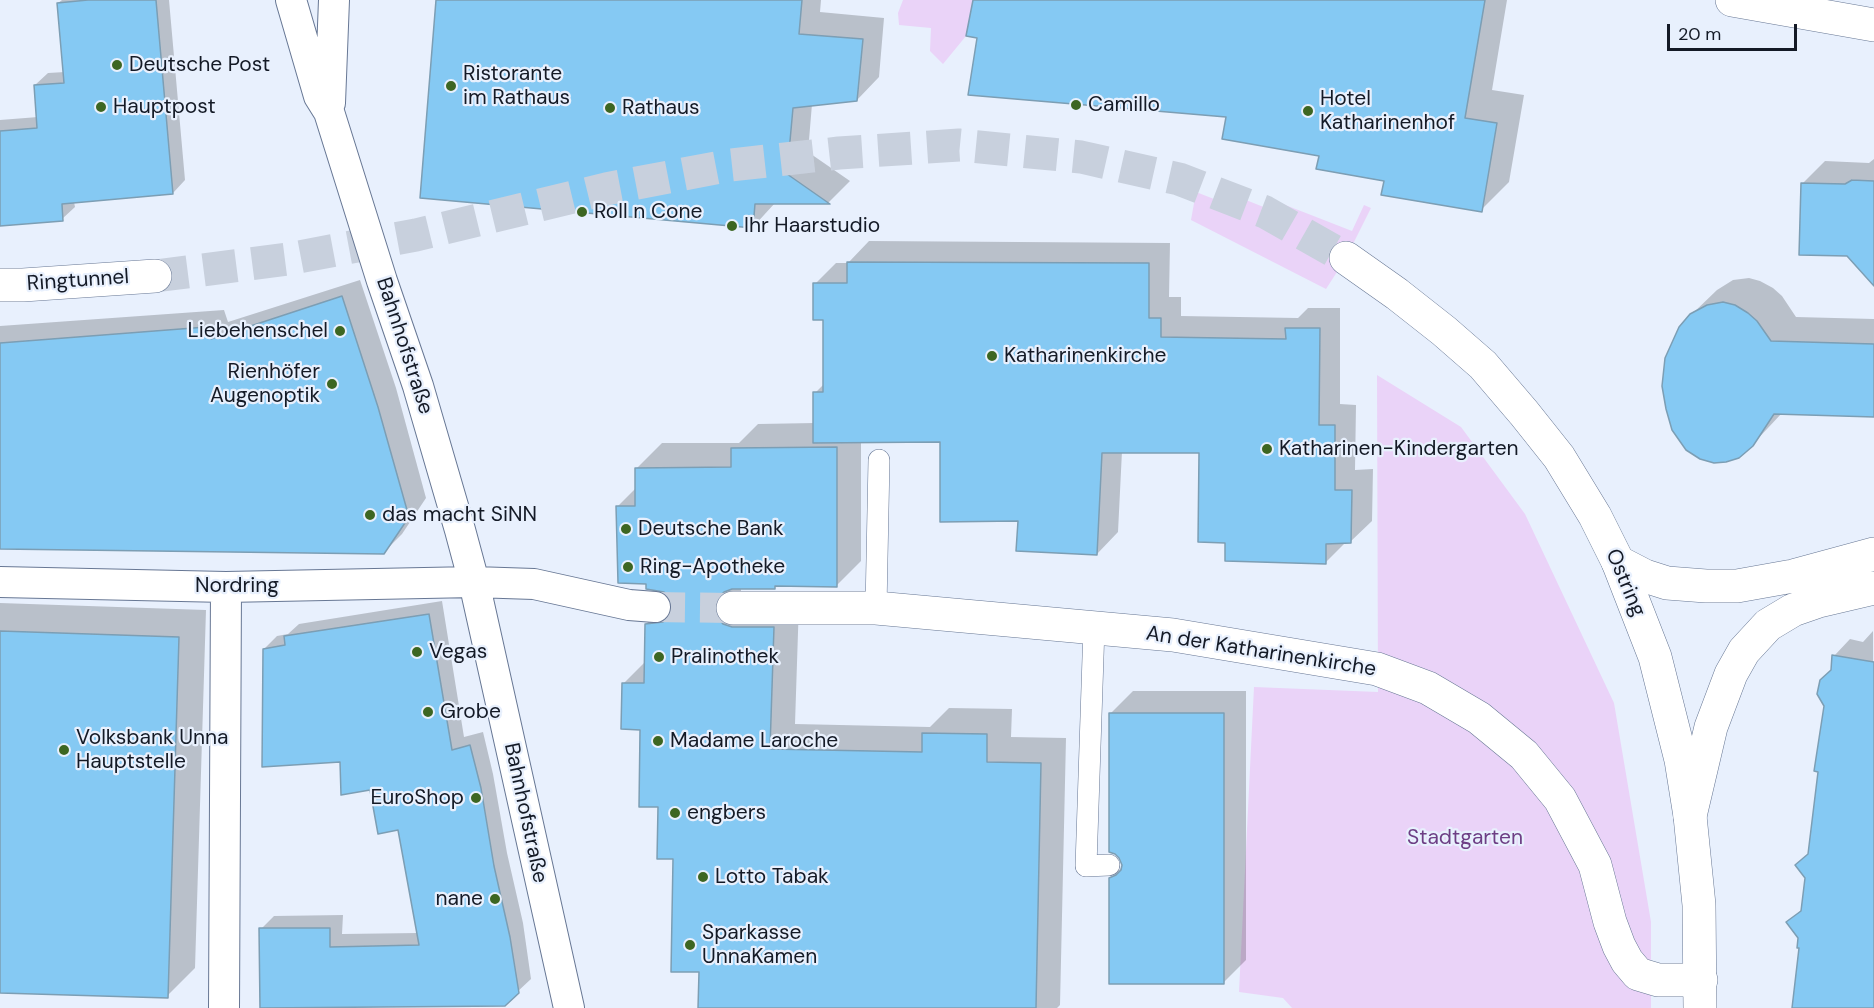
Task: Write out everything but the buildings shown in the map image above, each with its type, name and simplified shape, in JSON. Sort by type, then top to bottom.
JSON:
[{"type":"street","name":"Bahnhofstraße","points":[[291,0],[319,96],[329,112],[424,405],[474,582],[569,1008]]},
{"type":"street","name":"Bahnhofstraße","points":[[329,112],[334,0]]},
{"type":"street","points":[[1732,0],[1874,25]]},
{"type":"street","name":"Ostring","points":[[1346,258],[1435,323],[1483,365],[1558,457],[1594,516],[1618,562],[1639,612],[1661,677],[1681,760],[1690,816],[1699,905],[1701,994]]},
{"type":"street","name":"Ringtunnel","points":[[0,285],[155,276]]},
{"type":"street","points":[[1618,562],[1645,576],[1667,583],[1737,586],[1794,576],[1874,554]]},
{"type":"street","name":"Nordring","points":[[0,582],[226,587],[474,582]]},
{"type":"street","points":[[474,582],[534,584],[629,605],[655,607]]},
{"type":"street","points":[[224,1008],[226,587]]},
{"type":"street","points":[[1690,816],[1714,719],[1731,674],[1744,651],[1768,625],[1793,610],[1874,588]]},
{"type":"street","name":"An der Katharinenkirche","points":[[733,608],[876,608],[1173,635],[1377,669],[1428,688],[1479,718],[1524,755],[1560,799],[1595,865],[1610,922],[1619,946],[1627,961],[1638,974],[1701,994]]},
{"type":"lane","points":[[876,608],[879,460]]},
{"type":"lane","points":[[1094,627],[1086,866],[1109,865]]},
{"type":"green space","points":[[903,0],[973,0],[966,36],[943,64],[930,51],[931,28],[899,25],[898,13]]},
{"type":"green space","points":[[1196,192],[1232,206],[1236,196],[1266,208],[1270,199],[1352,231],[1364,205],[1371,208],[1346,258],[1326,289],[1191,220]]},
{"type":"green space","name":"Stadtgarten","points":[[1377,375],[1461,427],[1525,514],[1614,703],[1651,922],[1651,1008],[1292,1008],[1283,998],[1239,992],[1254,687],[1378,692]]},
{"type":"tunnel","points":[[155,276],[288,259],[416,235],[606,189],[731,165],[839,153],[959,145],[1081,157],[1179,179],[1265,212],[1346,258]]},
{"type":"tunnel","points":[[655,607],[733,608]]},
{"type":"place","name":"Deutsche Post","points":[[117,65]]},
{"type":"place","name":"Ristorante im Rathaus","points":[[451,86]]},
{"type":"place","name":"Camillo","points":[[1076,105]]},
{"type":"place","name":"Hauptpost","points":[[101,107]]},
{"type":"place","name":"Rathaus","points":[[610,108]]},
{"type":"place","name":"Hotel Katharinenhof","points":[[1308,111]]},
{"type":"place","name":"Roll n Cone","points":[[582,212]]},
{"type":"place","name":"Ihr Haarstudio","points":[[732,226]]},
{"type":"place","name":"Liebehenschel","points":[[340,331]]},
{"type":"place","name":"Katharinenkirche","points":[[992,356]]},
{"type":"place","name":"Rienhöfer Augenoptik","points":[[332,384]]},
{"type":"place","name":"Katharinen-Kindergarten","points":[[1267,449]]},
{"type":"place","name":"das macht SiNN","points":[[370,515]]},
{"type":"place","name":"Deutsche Bank","points":[[626,529]]},
{"type":"place","name":"Ring-Apotheke","points":[[628,567]]},
{"type":"place","name":"Vegas","points":[[417,652]]},
{"type":"place","name":"Pralinothek","points":[[659,657]]},
{"type":"place","name":"Grobe","points":[[428,712]]},
{"type":"place","name":"Madame Laroche","points":[[658,741]]},
{"type":"place","name":"Volksbank Unna Hauptstelle","points":[[64,750]]},
{"type":"place","name":"EuroShop","points":[[476,798]]},
{"type":"place","name":"engbers","points":[[675,813]]},
{"type":"place","name":"Lotto Tabak","points":[[703,877]]},
{"type":"place","name":"nane","points":[[495,899]]},
{"type":"place","name":"Sparkasse UnnaKamen","points":[[690,945]]}]
